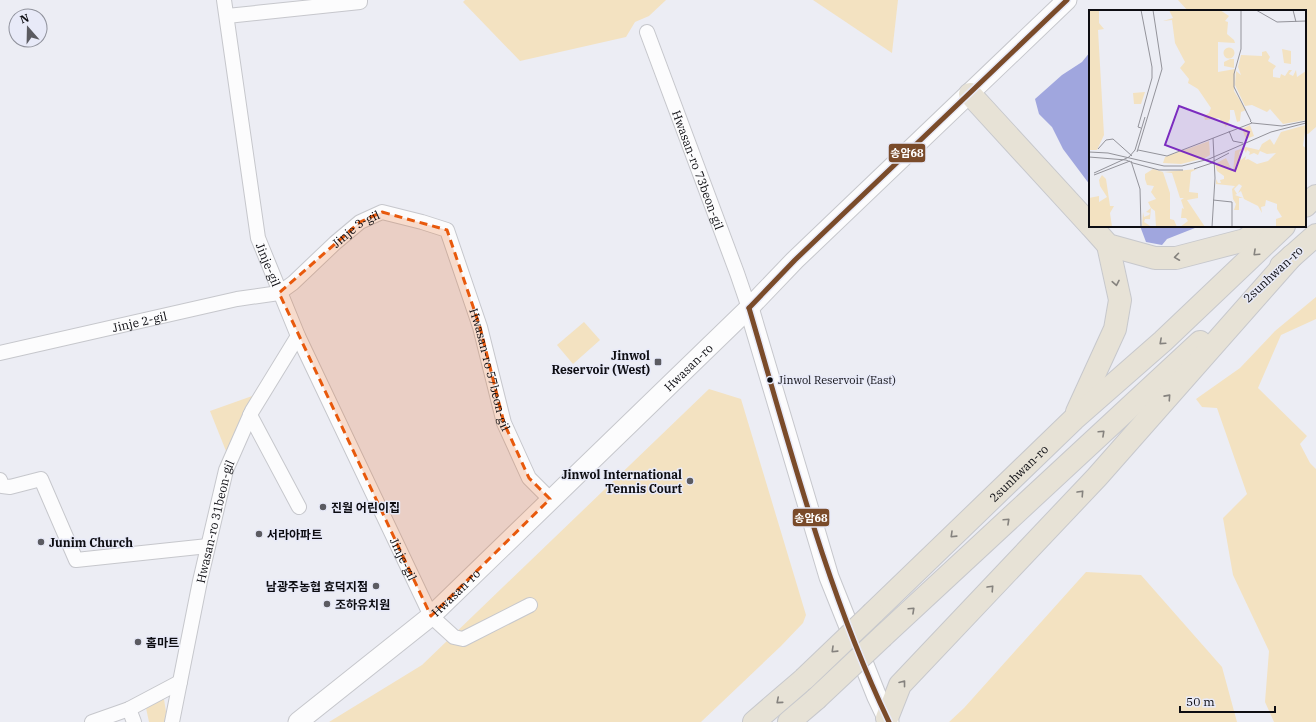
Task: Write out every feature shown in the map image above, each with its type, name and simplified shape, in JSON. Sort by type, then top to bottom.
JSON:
[{"type":"highway","points":[[970,94],[1089,225]]},
{"type":"highway","points":[[1306,196],[1316,189]]},
{"type":"highway","points":[[1306,205],[1316,196]]},
{"type":"highway","points":[[1091,227],[1112,246],[1155,258],[1176,258],[1245,240],[1263,227]]},
{"type":"highway","name":"2sunhwan-ro","points":[[754,722],[804,679],[1074,419],[1163,341],[1283,227]]},
{"type":"highway","name":"2sunhwan-ro","points":[[790,722],[1316,235]]},
{"type":"highway","points":[[1074,419],[1115,329],[1120,300],[1112,246]]},
{"type":"highway","points":[[888,720],[900,685],[1097,476],[1292,256]]},
{"type":"main road","name":"Hwasan-ro","points":[[298,722],[431,616],[550,499],[749,308],[837,219],[1067,0]]},
{"type":"main road","points":[[749,308],[829,577],[888,720]]},
{"type":"street","name":"Jinje-gil","points":[[224,0],[255,226],[258,238],[279,293],[298,336],[431,616]]},
{"type":"street","points":[[227,16],[360,1]]},
{"type":"street","name":"Hwasan-ro 73beon-gil","points":[[647,32],[737,272],[749,308]]},
{"type":"street","name":"Jinje 3-gil","points":[[279,293],[301,276],[335,243],[370,216],[382,212],[447,230]]},
{"type":"street","name":"Hwasan-ro 57beon-gil","points":[[447,230],[480,327],[504,423],[529,478],[550,499]]},
{"type":"street","name":"Jinje 2-gil","points":[[0,353],[237,299],[279,293]]},
{"type":"street","name":"Hwasan-ro 31beon-gil","points":[[172,722],[208,546],[226,470],[250,415],[298,336]]},
{"type":"street","points":[[250,415],[299,506]]},
{"type":"street","points":[[0,480],[2,486],[10,487],[41,479],[76,560],[208,546]]},
{"type":"street","points":[[431,616],[454,637],[463,639],[530,605]]},
{"type":"street","points":[[92,722],[129,709],[180,682]]},
{"type":"street","points":[[129,709],[134,722]]},
{"type":"highlighted area","points":[[382,212],[447,230],[480,327],[504,423],[529,478],[550,499],[431,616],[279,293],[360,222]]},
{"type":"shaded area","points":[[465,0],[666,0],[649,16],[635,22],[626,37],[520,61],[463,2]]},
{"type":"shaded area","points":[[813,0],[898,0],[892,53]]},
{"type":"shaded area","points":[[1178,0],[1316,0],[1316,127],[1308,134],[1306,133],[1306,10],[1187,10]]},
{"type":"shaded area","points":[[1316,297],[1316,319],[1281,335],[1258,388],[1307,436],[1300,444],[1310,463],[1316,469],[1316,722],[1274,722],[1265,702],[1269,651],[1233,575],[1223,518],[1247,494],[1217,408],[1202,407],[1196,399],[1240,368],[1275,331]]},
{"type":"shaded area","points":[[584,322],[600,340],[573,364],[557,345]]},
{"type":"shaded area","name":"Jinwol International Tennis Court","points":[[709,389],[741,399],[806,615],[803,623],[781,646],[701,722],[329,722],[422,665]]},
{"type":"shaded area","points":[[255,395],[228,456],[210,411]]},
{"type":"shaded area","points":[[1086,572],[1141,575],[1222,667],[1237,722],[949,722],[964,708]]},
{"type":"shaded area","points":[[164,699],[166,712],[165,722],[149,722],[146,708]]},
{"type":"water","points":[[1089,53],[1089,184],[1063,149],[1052,127],[1039,114],[1035,99],[1062,75],[1082,62]]},
{"type":"water","points":[[1140,227],[1197,227],[1167,239],[1162,245],[1146,242]]},
{"type":"transit line","name":"송암68","points":[[749,308],[795,260],[1067,0]]},
{"type":"transit line","name":"송암68","points":[[749,308],[795,465],[828,570],[846,621],[889,722]]},
{"type":"place","name":"Jinwol Reservoir (West)","points":[[658,362]]},
{"type":"place","name":"Jinwol Reservoir (East)","points":[[770,380]]},
{"type":"place","name":"Jinwol International Tennis Court","points":[[690,481]]},
{"type":"place","name":"진월 어린이집","points":[[323,507]]},
{"type":"place","name":"서라아파트","points":[[259,534]]},
{"type":"place","name":"Junim Church","points":[[41,542]]},
{"type":"place","name":"남광주농협 효덕지점","points":[[376,586]]},
{"type":"place","name":"조하유치원","points":[[327,604]]},
{"type":"place","name":"홈마트","points":[[138,642]]}]
